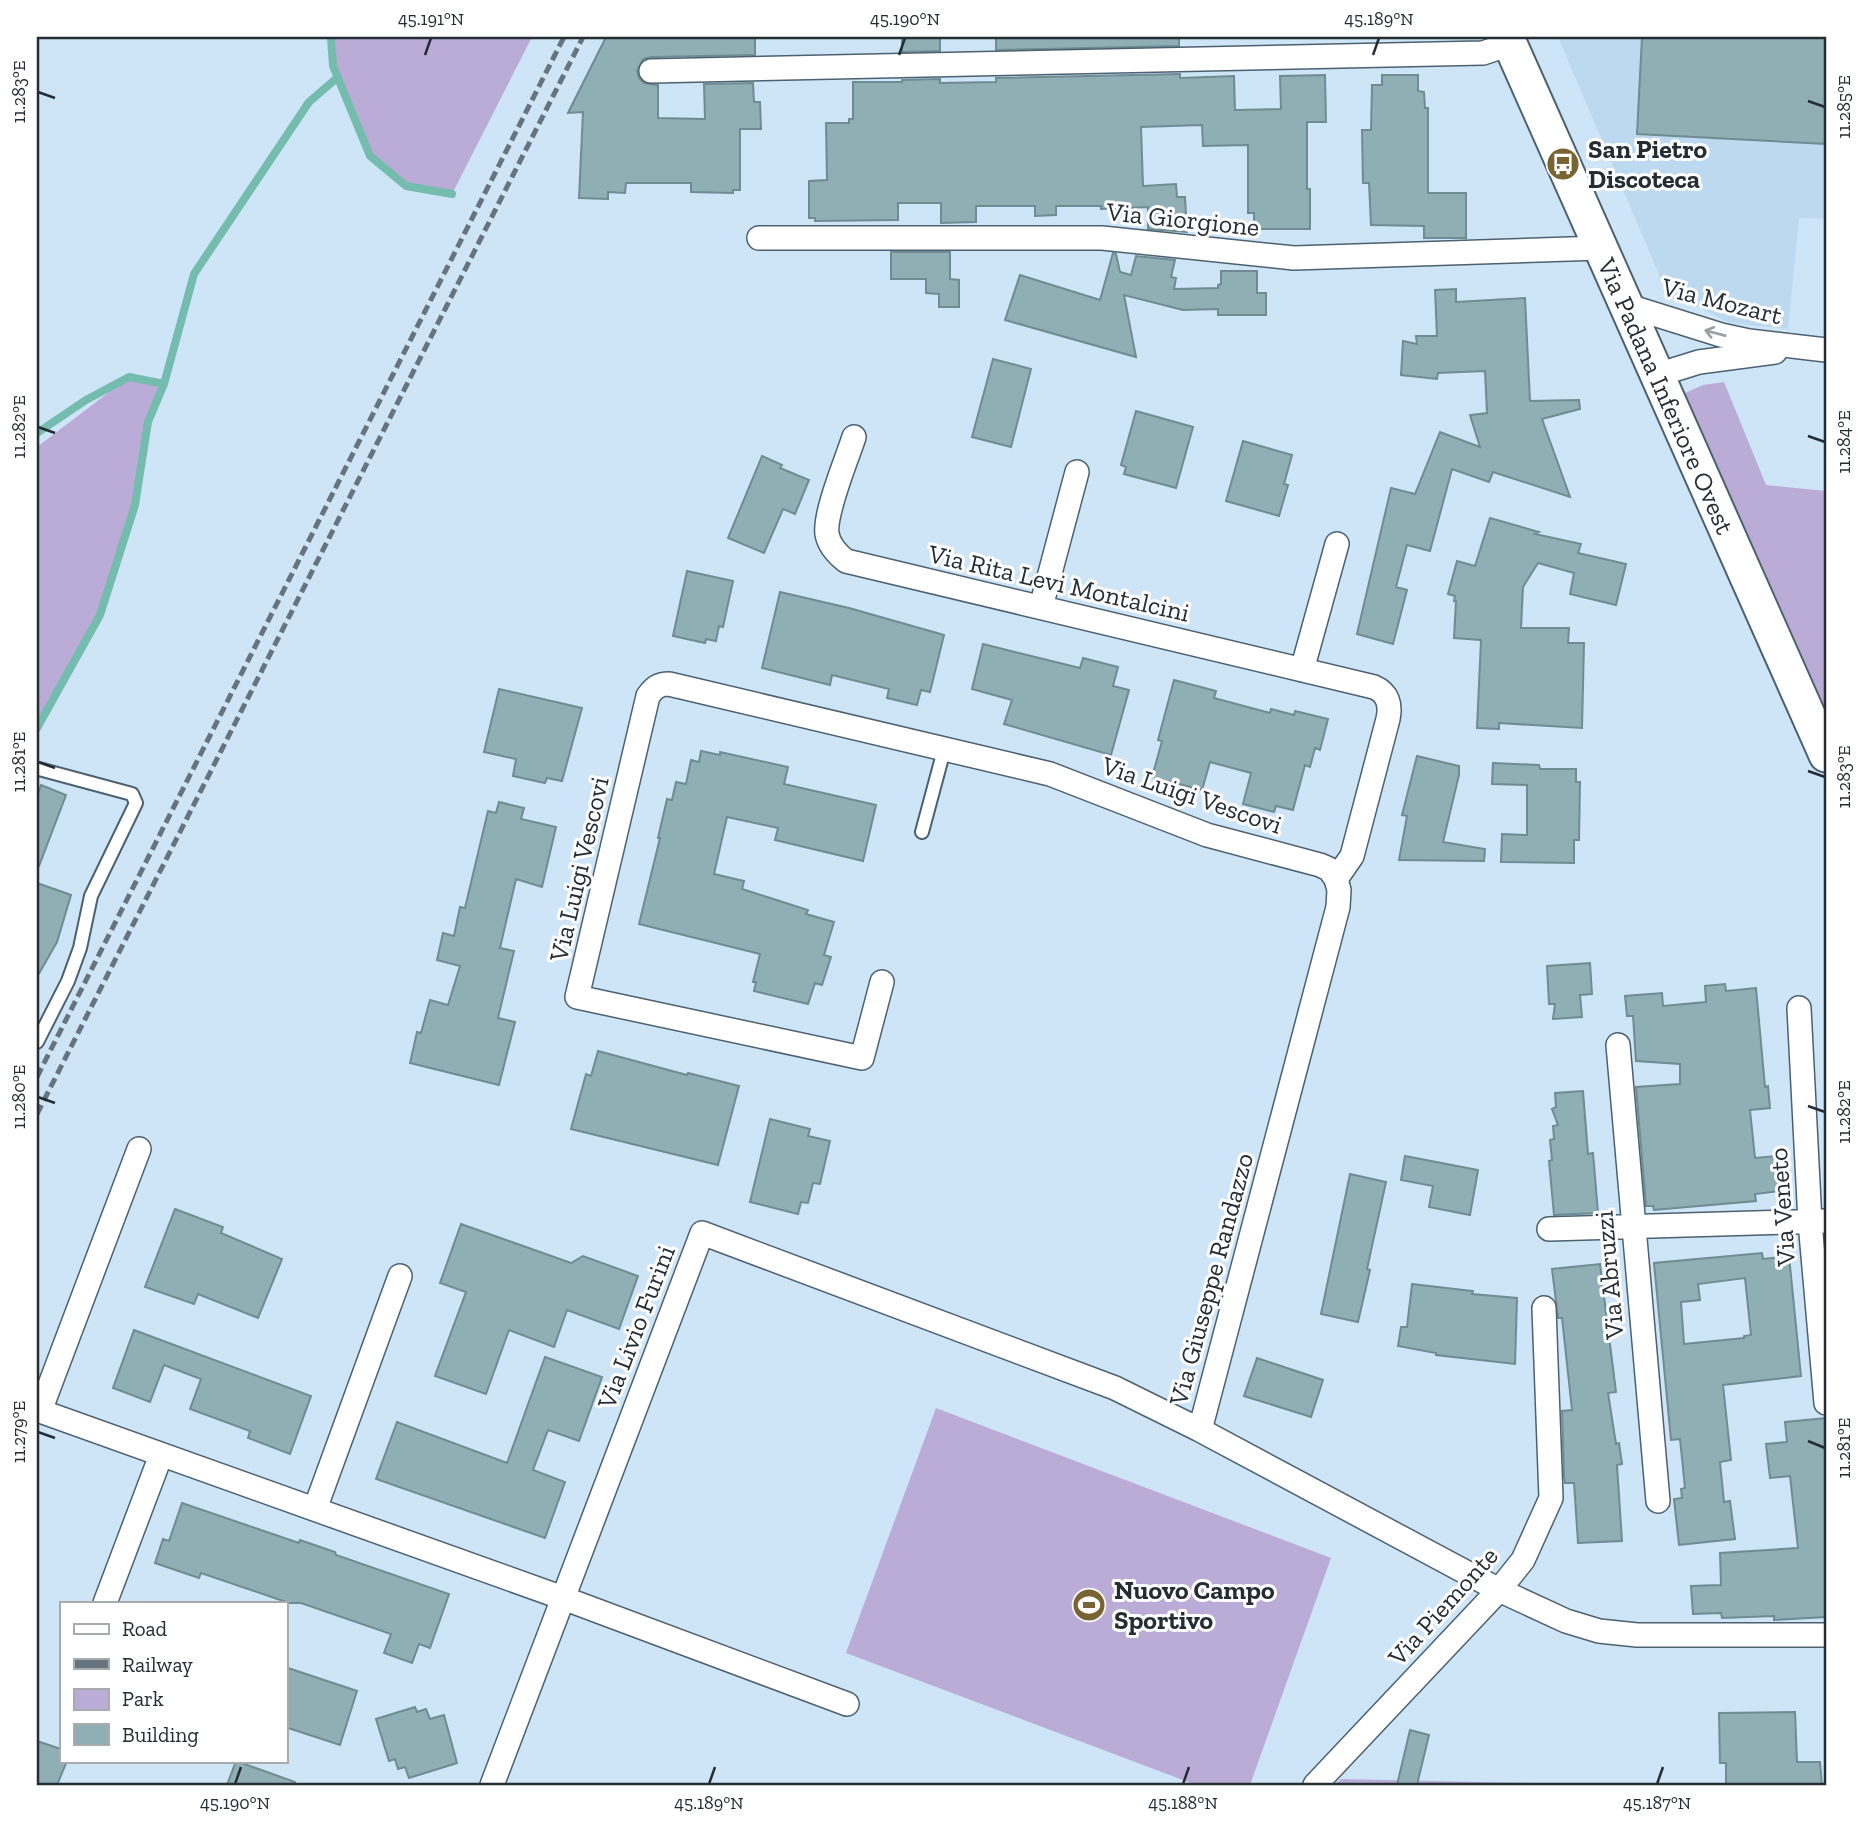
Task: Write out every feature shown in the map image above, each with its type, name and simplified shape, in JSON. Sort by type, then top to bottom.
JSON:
[{"type":"street","points":[[650,71],[1477,54],[1509,40]]},
{"type":"street","name":"Via Padana Inferiore Ovest","points":[[1509,40],[1826,755]]},
{"type":"street","name":"Via Giorgione","points":[[759,238],[1102,238],[1294,258],[1600,248]]},
{"type":"street","name":"Via Mozart","points":[[1625,305],[1721,335],[1816,349]]},
{"type":"street","name":"Via Mozart","points":[[1657,376],[1699,362],[1816,349]]},
{"type":"street","name":"Via Rita Levi Montalcini","points":[[854,437],[827,521],[827,536],[836,553],[846,561],[1382,690],[1387,696],[1390,710],[1352,856],[1336,879]]},
{"type":"street","points":[[1041,607],[1077,472]]},
{"type":"street","points":[[1303,670],[1337,544]]},
{"type":"street","name":"Via Luigi Vescovi","points":[[882,982],[862,1058],[577,997],[648,696],[654,688],[669,684],[1050,774],[1207,835],[1320,865],[1329,869],[1336,879]]},
{"type":"street","name":"Via Giuseppe Randazzo","points":[[1336,879],[1339,890],[1338,907],[1200,1430],[1499,1590],[1566,1621],[1599,1631],[1637,1635],[1826,1635]]},
{"type":"street","name":"Via Veneto","points":[[1799,1009],[1818,1222],[1826,1402]]},
{"type":"street","name":"Via Abruzzi","points":[[1618,1045],[1658,1501]]},
{"type":"street","points":[[139,1149],[40,1411],[563,1598],[847,1704]]},
{"type":"street","points":[[1549,1229],[1818,1222]]},
{"type":"street","name":"Via Livio Furini","points":[[492,1785],[702,1233],[1115,1388],[1200,1430]]},
{"type":"street","points":[[314,1509],[400,1276]]},
{"type":"street","name":"Via Piemonte","points":[[1314,1785],[1499,1590],[1523,1560],[1550,1497],[1544,1308]]},
{"type":"street","points":[[105,1602],[162,1455]]},
{"type":"lane","points":[[922,832],[944,750]]},
{"type":"lane","points":[[37,1042],[68,981],[80,948],[92,896],[136,803],[132,794],[39,769]]},
{"type":"shaded area","points":[[1558,37],[1826,37],[1826,219],[1799,218],[1788,329],[1729,323],[1677,296],[1670,300]]},
{"type":"green space","points":[[332,37],[532,37],[452,194],[406,186],[370,156],[338,77]]},
{"type":"green space","points":[[129,377],[164,384],[148,422],[135,505],[100,615],[37,728],[37,447]]},
{"type":"green space","points":[[1724,382],[1766,485],[1826,491],[1826,723],[1683,394],[1703,385]]},
{"type":"green space","name":"Nuovo Campo Sportivo","points":[[936,1408],[1331,1558],[1250,1785],[1196,1785],[846,1653]]},
{"type":"green space","points":[[1341,1779],[1625,1785],[1334,1785]]},
{"type":"building","points":[[606,37],[755,37],[755,55],[651,57],[643,59],[637,71],[644,83],[658,85],[658,118],[705,119],[704,84],[753,83],[754,102],[760,102],[761,129],[740,129],[740,190],[733,190],[733,193],[691,192],[691,183],[626,183],[625,193],[608,192],[608,199],[579,198],[583,112],[568,113]]},
{"type":"building","points":[[902,37],[940,37],[940,51],[902,52]]},
{"type":"building","points":[[996,37],[1179,37],[1179,46],[996,50]]},
{"type":"building","points":[[1642,37],[1826,37],[1826,144],[1637,134]]},
{"type":"building","points":[[1180,74],[1180,78],[1234,76],[1235,110],[1281,109],[1280,76],[1325,75],[1326,122],[1307,122],[1310,229],[1257,229],[1254,213],[1248,213],[1248,145],[1203,146],[1202,125],[1141,127],[1143,186],[1176,184],[1177,197],[1185,197],[1187,232],[1148,229],[1148,207],[1101,209],[1101,206],[1056,206],[1056,215],[1035,216],[1035,206],[976,206],[976,222],[941,223],[941,203],[898,203],[898,220],[815,221],[815,218],[809,218],[809,181],[827,180],[826,123],[849,123],[849,119],[853,119],[853,82],[940,79],[940,83],[996,82],[996,78]]},
{"type":"building","points":[[1382,75],[1418,75],[1418,91],[1424,92],[1425,108],[1428,108],[1428,193],[1466,193],[1466,238],[1424,238],[1424,226],[1371,225],[1369,183],[1363,183],[1362,130],[1371,130],[1372,85],[1382,85]]},
{"type":"building","points":[[891,252],[950,252],[950,279],[959,280],[959,307],[939,307],[939,294],[926,293],[926,279],[891,279]]},
{"type":"building","points":[[1113,253],[1116,254],[1120,272],[1131,275],[1136,256],[1175,260],[1171,277],[1176,278],[1174,289],[1218,288],[1221,284],[1221,271],[1257,271],[1257,293],[1266,293],[1266,315],[1218,315],[1218,309],[1183,310],[1124,295],[1136,357],[1005,320],[1020,275],[1100,300]]},
{"type":"building","points":[[1456,289],[1456,302],[1525,298],[1530,401],[1579,400],[1580,409],[1542,419],[1570,497],[1493,472],[1489,482],[1452,469],[1430,551],[1407,545],[1396,587],[1407,590],[1393,644],[1357,634],[1391,488],[1415,494],[1440,432],[1480,447],[1470,415],[1487,413],[1485,371],[1438,373],[1437,379],[1401,375],[1403,341],[1417,344],[1416,336],[1437,336],[1435,290]]},
{"type":"building","points":[[993,359],[1031,369],[1011,447],[972,437]]},
{"type":"building","points":[[1136,411],[1193,427],[1176,488],[1124,474],[1126,467],[1121,465]]},
{"type":"building","points":[[1243,441],[1292,455],[1284,484],[1288,485],[1279,516],[1226,501]]},
{"type":"building","points":[[762,456],[782,465],[780,468],[809,480],[795,514],[783,509],[764,553],[728,538]]},
{"type":"building","points":[[1490,518],[1539,532],[1535,534],[1581,544],[1578,553],[1626,564],[1616,605],[1570,594],[1574,573],[1538,563],[1523,587],[1521,628],[1569,628],[1568,643],[1584,643],[1582,728],[1499,723],[1499,729],[1477,728],[1481,640],[1454,638],[1456,601],[1455,596],[1448,594],[1457,561],[1475,566]]},
{"type":"building","points":[[687,571],[733,581],[723,627],[719,626],[716,641],[706,639],[705,643],[673,636]]},
{"type":"building","points":[[780,592],[944,635],[930,692],[921,690],[917,705],[887,698],[889,689],[832,675],[830,685],[762,668]]},
{"type":"building","points":[[983,644],[1080,668],[1083,658],[1118,667],[1113,686],[1129,690],[1111,755],[1004,724],[1012,700],[972,689]]},
{"type":"building","points":[[1174,680],[1216,691],[1214,698],[1270,713],[1271,709],[1294,715],[1295,711],[1328,719],[1320,750],[1315,748],[1310,767],[1305,765],[1293,810],[1276,806],[1274,812],[1243,804],[1251,773],[1210,762],[1202,790],[1152,777],[1162,741],[1158,740]]},
{"type":"building","points":[[499,689],[582,708],[562,781],[547,778],[545,783],[513,776],[516,759],[484,752]]},
{"type":"building","points":[[701,751],[720,755],[720,752],[788,767],[784,784],[876,805],[863,861],[775,840],[778,828],[727,817],[714,874],[744,881],[742,889],[808,910],[806,914],[834,922],[824,955],[831,957],[822,985],[815,983],[808,1004],[754,991],[756,982],[753,982],[760,954],[639,924],[667,799],[672,800],[676,782],[686,784],[691,760],[699,762]]},
{"type":"building","points":[[1417,756],[1459,766],[1443,842],[1485,849],[1484,861],[1399,860],[1407,816],[1402,815]]},
{"type":"building","points":[[1493,763],[1539,765],[1540,769],[1576,769],[1576,782],[1580,782],[1579,840],[1574,840],[1574,863],[1501,862],[1502,834],[1527,835],[1527,785],[1492,784]]},
{"type":"building","points":[[41,785],[66,795],[37,866],[37,797]]},
{"type":"building","points":[[499,802],[524,808],[521,819],[556,827],[542,887],[516,879],[500,948],[514,951],[498,1018],[515,1022],[499,1085],[410,1063],[417,1032],[421,1033],[430,1000],[448,1005],[460,966],[437,960],[443,933],[454,936],[460,907],[465,908],[488,811],[496,813]]},
{"type":"building","points":[[37,883],[71,895],[57,942],[37,977]]},
{"type":"building","points":[[1590,963],[1592,994],[1580,995],[1582,1017],[1553,1019],[1555,1004],[1549,1004],[1547,966]]},
{"type":"building","points":[[1725,984],[1726,991],[1756,988],[1765,1087],[1768,1086],[1770,1108],[1750,1110],[1755,1158],[1777,1156],[1780,1191],[1755,1194],[1756,1201],[1654,1210],[1653,1206],[1646,1206],[1636,1087],[1680,1084],[1680,1064],[1636,1061],[1633,1016],[1627,1016],[1625,996],[1662,993],[1663,1006],[1706,1002],[1705,986]]},
{"type":"building","points":[[598,1051],[739,1086],[718,1165],[571,1129],[586,1074],[591,1076]]},
{"type":"building","points":[[1583,1091],[1588,1154],[1593,1153],[1598,1213],[1554,1215],[1549,1161],[1552,1160],[1550,1140],[1554,1139],[1553,1126],[1558,1125],[1552,1109],[1556,1107],[1555,1093]]},
{"type":"building","points":[[770,1119],[810,1129],[808,1136],[830,1141],[820,1184],[813,1183],[808,1203],[801,1202],[798,1214],[750,1202]]},
{"type":"building","points":[[1405,1156],[1478,1170],[1470,1215],[1429,1207],[1433,1186],[1401,1180]]},
{"type":"building","points":[[1350,1174],[1386,1182],[1358,1322],[1321,1314]]},
{"type":"building","points":[[175,1209],[223,1227],[221,1233],[282,1259],[258,1318],[198,1294],[194,1304],[145,1287]]},
{"type":"building","points":[[461,1224],[571,1263],[583,1256],[638,1276],[619,1329],[567,1310],[554,1347],[509,1330],[486,1394],[435,1376],[466,1292],[440,1283]]},
{"type":"building","points":[[1762,1253],[1763,1259],[1789,1256],[1801,1376],[1723,1385],[1731,1460],[1720,1462],[1724,1502],[1730,1501],[1735,1539],[1679,1545],[1674,1499],[1682,1498],[1681,1489],[1685,1488],[1680,1439],[1671,1440],[1654,1263]],"holes":[[[1745,1278],[1751,1335],[1684,1344],[1681,1302],[1700,1300],[1698,1284]]]},
{"type":"building","points":[[1600,1264],[1616,1392],[1608,1393],[1622,1464],[1617,1465],[1622,1541],[1578,1543],[1574,1483],[1565,1483],[1564,1477],[1562,1411],[1572,1410],[1562,1318],[1558,1318],[1552,1269]]},
{"type":"building","points":[[1412,1284],[1517,1298],[1515,1364],[1436,1355],[1398,1346],[1401,1327],[1407,1327]]},
{"type":"building","points":[[134,1330],[311,1396],[290,1454],[248,1438],[250,1431],[190,1409],[201,1379],[164,1365],[150,1402],[113,1388]]},
{"type":"building","points":[[545,1357],[602,1377],[579,1441],[548,1430],[533,1470],[565,1482],[545,1538],[376,1479],[397,1422],[507,1463]]},
{"type":"building","points":[[1257,1358],[1323,1380],[1311,1417],[1244,1396]]},
{"type":"building","points":[[1826,1418],[1826,1617],[1774,1620],[1774,1616],[1722,1618],[1721,1613],[1693,1614],[1691,1586],[1721,1585],[1720,1553],[1798,1548],[1790,1476],[1770,1478],[1766,1444],[1787,1442],[1785,1422]]},
{"type":"building","points":[[182,1503],[299,1543],[300,1540],[449,1594],[430,1648],[419,1644],[412,1663],[384,1653],[391,1634],[301,1603],[289,1603],[201,1573],[199,1578],[155,1563],[163,1539],[169,1541]]},
{"type":"building","points":[[287,1668],[357,1691],[340,1745],[287,1728]]},
{"type":"building","points":[[415,1707],[417,1712],[426,1709],[430,1719],[444,1715],[457,1763],[409,1778],[405,1767],[398,1769],[395,1759],[389,1761],[376,1719]]},
{"type":"building","points":[[1795,1712],[1797,1762],[1820,1762],[1822,1785],[1726,1785],[1726,1763],[1720,1763],[1719,1713]]},
{"type":"building","points":[[1410,1730],[1429,1735],[1417,1785],[1397,1785]]},
{"type":"building","points":[[37,1741],[60,1749],[60,1762],[67,1762],[57,1785],[37,1785]]},
{"type":"building","points":[[236,1762],[295,1782],[294,1785],[227,1785]]},
{"type":"waterway","points":[[331,37],[333,66],[370,156],[406,186],[452,194]]},
{"type":"waterway","points":[[37,433],[86,400],[129,377],[164,384],[194,274],[309,102],[338,77]]},
{"type":"waterway","points":[[37,728],[100,615],[135,505],[148,422],[164,384]]},
{"type":"railway","points":[[37,1077],[564,37]]},
{"type":"railway","points":[[37,1114],[583,37]]},
{"type":"place","name":"San Pietro Discoteca","points":[[1563,164]]},
{"type":"place","name":"Nuovo Campo Sportivo","points":[[1089,1605]]}]
